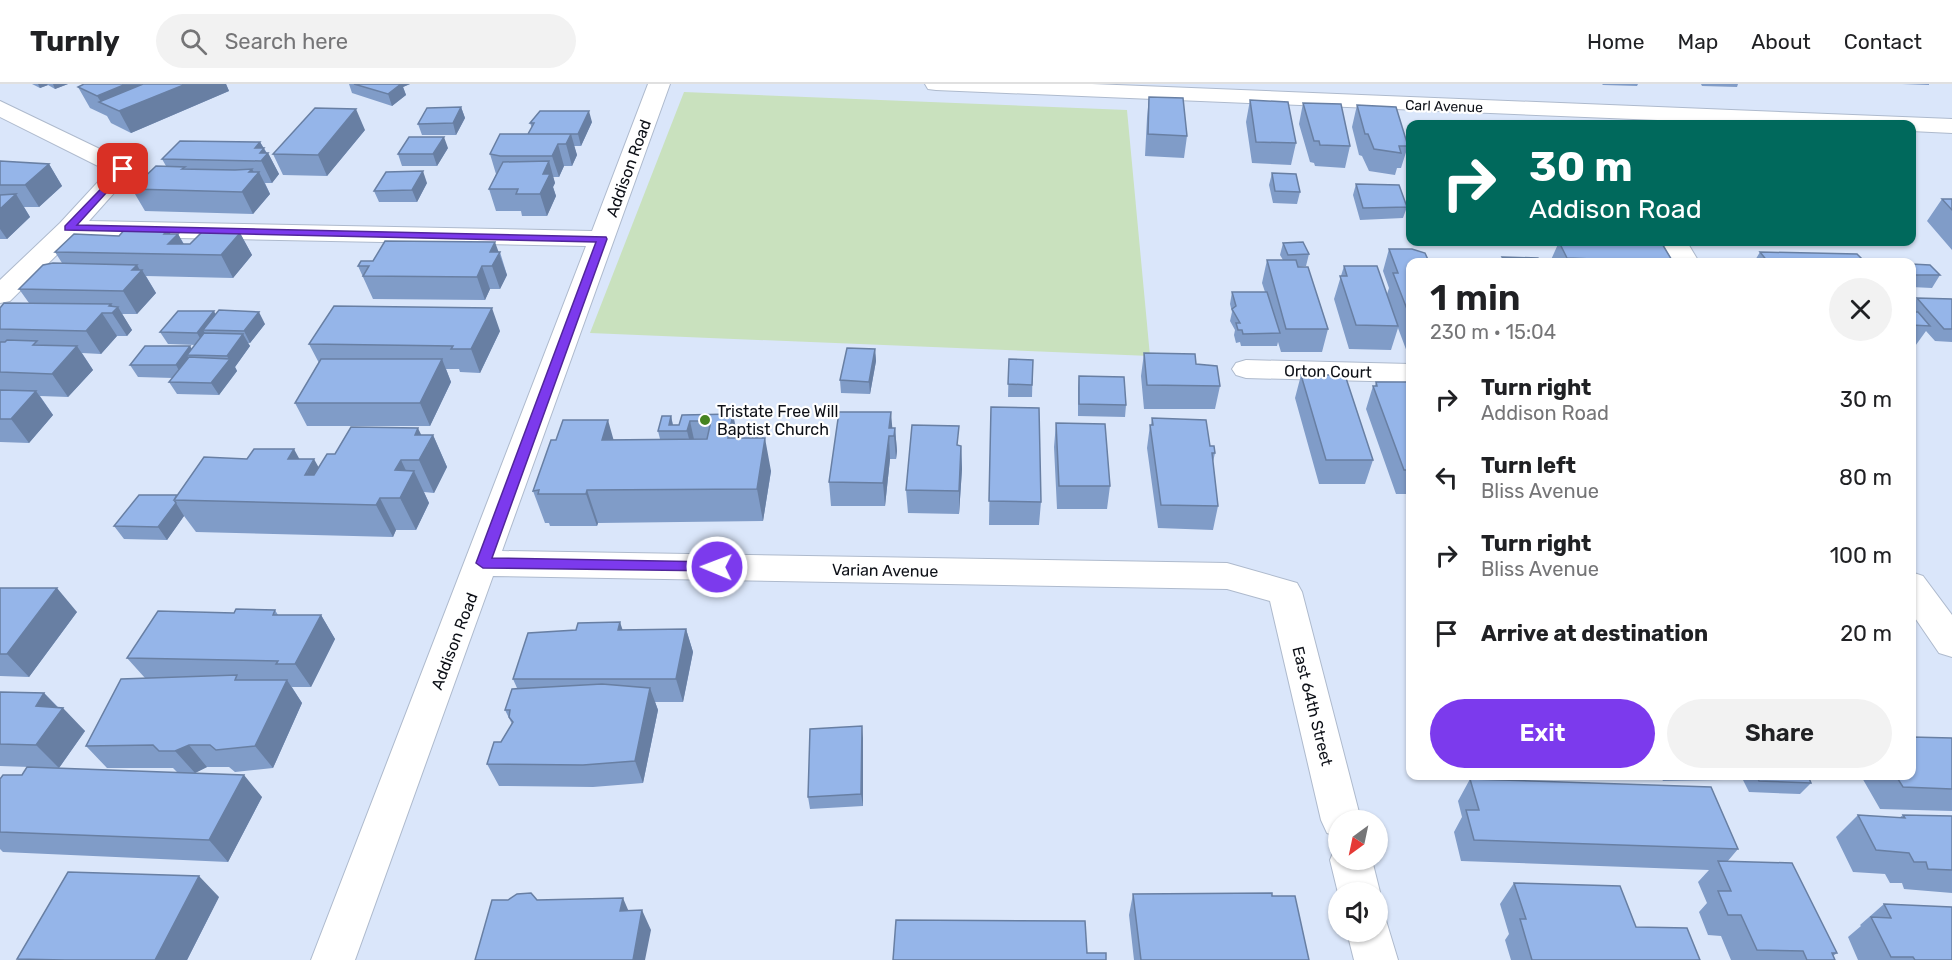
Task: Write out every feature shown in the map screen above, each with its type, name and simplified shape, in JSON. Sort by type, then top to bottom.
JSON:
[{"type":"street","name":"Addison Road","points":[[333,960],[483,563],[659,84]]},
{"type":"street","name":"Carl Avenue","points":[[936,84],[1607,118],[1693,120]]},
{"type":"street","points":[[0,108],[123,169],[69,228],[0,295]]},
{"type":"street","name":"Carl Avenue","points":[[1916,125],[1952,126]]},
{"type":"street","points":[[69,228],[602,239]]},
{"type":"street","name":"Orton Court","points":[[1246,369],[1406,373]]},
{"type":"street","name":"Varian Avenue","points":[[483,563],[1227,576],[1285,592]]},
{"type":"street","name":"East 64th Street","points":[[1285,592],[1339,810]]},
{"type":"street","points":[[1916,592],[1952,643]]},
{"type":"street","points":[[1372,942],[1376,960]]},
{"type":"green space","points":[[684,92],[1127,110],[1150,356],[590,333]]},
{"type":"building","points":[[84,84],[126,84],[97,96],[78,87]]},
{"type":"building","points":[[143,84],[186,84],[119,111],[99,102]]},
{"type":"building","points":[[354,84],[401,84],[388,94]]},
{"type":"building","points":[[1149,97],[1183,98],[1187,136],[1148,134]]},
{"type":"building","points":[[1250,100],[1288,102],[1296,143],[1256,142]]},
{"type":"building","points":[[1303,103],[1341,104],[1350,146],[1320,145],[1319,141],[1314,141]]},
{"type":"building","points":[[1357,105],[1396,107],[1406,146],[1399,146],[1401,153],[1374,149],[1368,134],[1365,134]]},
{"type":"building","points":[[461,107],[453,123],[418,124],[427,108]]},
{"type":"building","points":[[315,108],[356,109],[318,155],[273,154]]},
{"type":"building","points":[[540,111],[589,111],[578,134],[528,134],[534,123],[530,123]]},
{"type":"building","points":[[500,134],[571,134],[566,144],[558,144],[552,156],[490,154]]},
{"type":"building","points":[[409,137],[444,137],[433,154],[398,154]]},
{"type":"building","points":[[180,141],[260,142],[255,148],[264,148],[260,153],[268,153],[261,161],[162,159]]},
{"type":"building","points":[[0,161],[49,164],[25,185],[0,185]]},
{"type":"building","points":[[549,161],[543,174],[550,174],[540,194],[516,194],[518,189],[489,189],[503,162]]},
{"type":"building","points":[[156,166],[185,167],[182,169],[252,169],[249,172],[259,172],[242,192],[132,189]]},
{"type":"building","points":[[423,171],[412,190],[374,191],[386,172]]},
{"type":"building","points":[[1272,173],[1296,174],[1300,192],[1275,191]]},
{"type":"building","points":[[1356,184],[1399,185],[1406,204],[1406,207],[1363,208]]},
{"type":"building","points":[[16,194],[0,209],[0,195]]},
{"type":"building","points":[[1942,199],[1952,199],[1952,210]]},
{"type":"building","points":[[126,228],[168,229],[164,234],[178,234],[168,244],[190,244],[202,232],[240,233],[221,255],[55,252],[74,234],[119,236]]},
{"type":"building","points":[[385,241],[495,242],[490,252],[500,252],[492,266],[482,266],[477,277],[363,276],[369,266],[358,266],[361,261],[373,261]]},
{"type":"building","points":[[1303,242],[1309,254],[1288,255],[1283,243]]},
{"type":"building","points":[[1561,246],[1663,246],[1671,258],[1567,258]]},
{"type":"building","points":[[1389,249],[1412,249],[1425,253],[1427,258],[1406,258],[1406,307],[1393,273],[1398,273]]},
{"type":"building","points":[[1760,252],[1857,254],[1861,258],[1765,258]]},
{"type":"building","points":[[1267,260],[1296,260],[1298,267],[1308,267],[1328,329],[1286,329]]},
{"type":"building","points":[[53,263],[137,265],[132,270],[142,270],[123,291],[19,289],[43,265]]},
{"type":"building","points":[[1916,264],[1930,265],[1940,275],[1916,275]]},
{"type":"building","points":[[1344,266],[1377,266],[1398,326],[1356,325],[1340,276],[1347,276]]},
{"type":"building","points":[[1232,292],[1267,292],[1280,333],[1243,334],[1242,330],[1238,330],[1236,323],[1240,323],[1232,309],[1236,306]]},
{"type":"building","points":[[1917,298],[1952,299],[1952,329],[1944,329]]},
{"type":"building","points":[[4,303],[111,304],[109,306],[118,307],[112,313],[102,313],[86,331],[0,329],[0,308]]},
{"type":"building","points":[[334,306],[492,308],[471,349],[451,349],[453,346],[309,344]]},
{"type":"building","points":[[219,310],[259,312],[244,331],[203,330]]},
{"type":"building","points":[[178,311],[214,311],[197,333],[160,332]]},
{"type":"building","points":[[1916,312],[1918,312],[1930,326],[1916,325]]},
{"type":"building","points":[[204,333],[243,334],[227,356],[187,355]]},
{"type":"building","points":[[7,340],[37,341],[33,345],[77,346],[52,374],[0,372],[0,342]]},
{"type":"building","points":[[145,346],[190,346],[176,365],[130,365]]},
{"type":"building","points":[[847,348],[875,349],[869,382],[840,380]]},
{"type":"building","points":[[1144,353],[1195,354],[1196,364],[1217,366],[1220,386],[1147,385]]},
{"type":"building","points":[[189,357],[230,359],[211,383],[169,382]]},
{"type":"building","points":[[321,359],[442,359],[420,403],[295,403]]},
{"type":"building","points":[[1009,359],[1033,360],[1032,385],[1008,384]]},
{"type":"building","points":[[1301,375],[1345,375],[1373,460],[1326,460]]},
{"type":"building","points":[[1079,376],[1124,377],[1126,405],[1079,404]]},
{"type":"building","points":[[1376,382],[1406,382],[1406,470],[1404,470],[1373,386],[1377,386]]},
{"type":"building","points":[[0,390],[36,391],[11,419],[0,419]]},
{"type":"building","points":[[991,407],[1039,408],[1041,502],[989,501]]},
{"type":"building","points":[[839,412],[891,412],[889,428],[895,428],[894,436],[889,436],[883,483],[829,482]]},
{"type":"building","points":[[733,414],[728,438],[765,438],[757,489],[587,490],[586,494],[538,494],[539,490],[533,491],[551,440],[556,440],[563,420],[608,420],[602,440],[707,439],[711,421],[690,421],[687,431],[658,431],[662,416],[671,416],[669,425],[679,425],[682,415]]},
{"type":"building","points":[[1152,418],[1206,420],[1210,446],[1214,446],[1215,453],[1212,453],[1218,506],[1161,505],[1150,425],[1153,425]]},
{"type":"building","points":[[1056,423],[1105,424],[1110,486],[1059,486]]},
{"type":"building","points":[[912,425],[959,426],[957,445],[961,446],[959,491],[906,490]]},
{"type":"building","points":[[351,427],[418,428],[415,435],[433,435],[419,460],[401,460],[395,470],[414,471],[400,498],[380,498],[376,505],[174,500],[204,457],[247,459],[254,449],[294,449],[288,459],[314,459],[305,475],[314,475],[327,454],[335,454]]},
{"type":"building","points":[[139,495],[177,495],[174,500],[176,503],[158,527],[114,526]]},
{"type":"building","points":[[0,588],[57,588],[7,654],[0,654]]},
{"type":"building","points":[[236,609],[275,610],[273,615],[321,615],[295,664],[276,664],[278,661],[127,658],[158,611],[234,613]]},
{"type":"building","points":[[620,622],[618,630],[686,629],[676,679],[513,679],[528,633],[576,630],[578,623]]},
{"type":"building","points":[[237,675],[235,680],[287,680],[255,746],[216,750],[210,745],[189,745],[175,751],[159,751],[153,745],[86,746],[121,679]]},
{"type":"building","points":[[602,684],[650,688],[635,761],[583,765],[487,764],[494,742],[501,742],[513,722],[509,717],[510,710],[505,710],[512,689]]},
{"type":"building","points":[[0,692],[44,693],[36,706],[63,708],[36,745],[0,744]]},
{"type":"building","points":[[862,726],[861,794],[808,797],[810,729]]},
{"type":"building","points":[[1916,737],[1952,738],[1952,789],[1903,787],[1899,780],[1916,780]]},
{"type":"building","points":[[27,767],[244,775],[209,840],[0,832],[0,779],[3,775],[22,775]]},
{"type":"building","points":[[1470,780],[1711,787],[1738,849],[1474,840],[1466,810],[1479,810]]},
{"type":"building","points":[[1810,780],[1811,783],[1759,781]]},
{"type":"building","points":[[1858,815],[1905,818],[1903,815],[1952,816],[1952,870],[1928,869],[1926,862],[1914,862],[1909,853],[1876,850]]},
{"type":"building","points":[[1718,861],[1792,863],[1837,953],[1832,953],[1835,960],[1807,960],[1803,951],[1757,950],[1741,915],[1728,915],[1718,891],[1731,891]]},
{"type":"building","points":[[68,872],[199,876],[155,960],[17,959]]},
{"type":"building","points":[[1514,883],[1620,886],[1636,927],[1687,928],[1700,960],[1532,960],[1520,919],[1526,919]]},
{"type":"building","points":[[531,893],[537,900],[623,898],[620,911],[642,910],[633,960],[475,960],[492,900],[508,900],[517,894]]},
{"type":"building","points":[[1272,893],[1272,896],[1295,896],[1309,960],[1141,960],[1133,894]]},
{"type":"building","points":[[1884,904],[1952,907],[1952,960],[1915,960],[1913,957],[1891,957],[1871,917],[1891,918]]},
{"type":"building","points":[[896,920],[1085,921],[1087,953],[1106,953],[1106,960],[893,960]]},
{"type":"place","name":"Tristate Free Will Baptist Church","points":[[705,420]]},
{"type":"route","points":[[123,169],[69,228],[602,239],[483,563],[717,567]]}]
